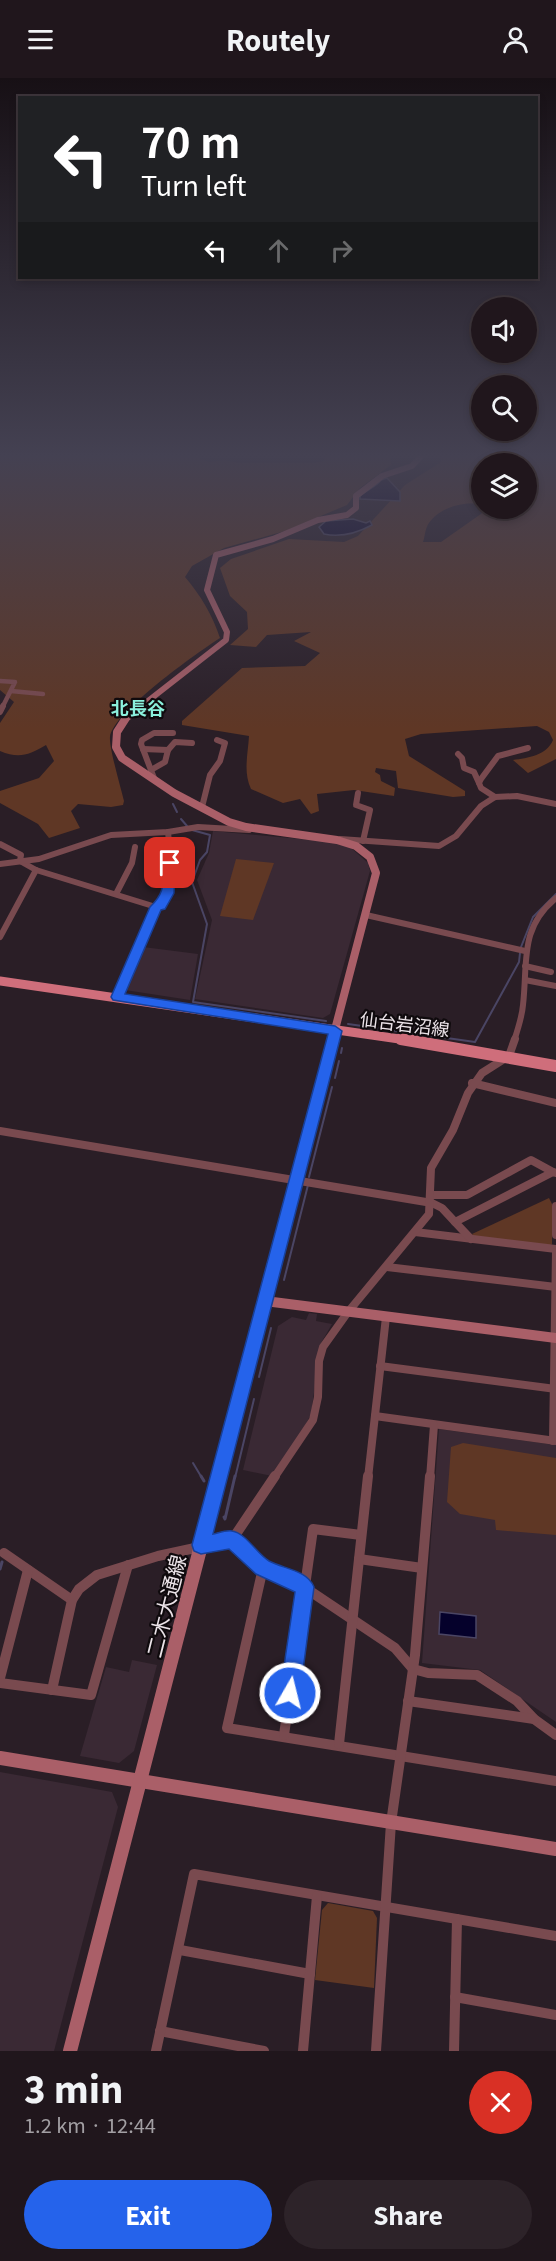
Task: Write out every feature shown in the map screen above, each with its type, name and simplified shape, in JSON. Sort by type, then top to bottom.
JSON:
[{"type":"main road","name":"仙台岩沼線","points":[[0,981],[509,1056],[556,1066]]},
{"type":"street","points":[[251,545],[216,555],[207,590],[227,632],[226,640],[126,718],[119,725],[115,736],[116,747],[123,758],[230,823],[251,830]]},
{"type":"street","points":[[0,681],[15,682],[0,712]]},
{"type":"street","points":[[11,691],[44,694]]},
{"type":"street","points":[[154,778],[142,740],[154,733],[173,734]]},
{"type":"street","points":[[202,807],[210,775],[220,761],[225,743],[217,740]]},
{"type":"street","points":[[151,770],[165,762],[168,750],[176,742],[192,743]]},
{"type":"street","points":[[479,783],[494,767],[498,756],[528,748]]},
{"type":"street","points":[[143,749],[168,750]]},
{"type":"street","points":[[458,754],[462,758],[464,768],[474,772],[481,788],[495,797],[535,798],[556,804]]},
{"type":"street","points":[[358,793],[356,805],[370,810],[363,841]]},
{"type":"street","points":[[0,864],[39,859],[111,835],[168,832],[198,827],[429,846],[447,843],[460,833],[486,803],[495,797]]},
{"type":"street","points":[[117,997],[156,907],[165,902],[170,885],[168,832]]},
{"type":"street","name":"二木大通線","points":[[70,2051],[376,873],[375,864],[367,852],[357,845],[335,839]]},
{"type":"street","points":[[0,844],[21,855],[20,861]]},
{"type":"street","points":[[116,894],[132,863],[135,847]]},
{"type":"street","points":[[20,861],[36,870],[156,907]]},
{"type":"street","points":[[0,937],[36,870]]},
{"type":"street","points":[[52,1690],[72,1600],[79,1590],[97,1575],[201,1545],[232,1540],[314,1420],[318,1396],[319,1361],[323,1347],[348,1312],[426,1220],[432,1199],[429,1183],[430,1170],[447,1143],[472,1083],[476,1077],[509,1056],[523,1009],[525,951],[537,916],[556,897]]},
{"type":"street","points":[[366,915],[525,951]]},
{"type":"street","points":[[525,966],[551,972]]},
{"type":"street","points":[[525,980],[556,986]]},
{"type":"street","points":[[472,1083],[556,1102]]},
{"type":"street","points":[[0,1131],[432,1199],[467,1195],[531,1160],[554,1172]]},
{"type":"street","points":[[455,1222],[554,1172]]},
{"type":"street","points":[[432,1199],[471,1239]]},
{"type":"street","points":[[556,1206],[556,1234]]},
{"type":"street","points":[[375,1416],[555,1441],[556,1251],[415,1232]]},
{"type":"street","points":[[387,1267],[556,1287]]},
{"type":"street","points":[[266,1301],[556,1338]]},
{"type":"street","points":[[339,1744],[386,1317]]},
{"type":"street","points":[[380,1366],[555,1389]]},
{"type":"street","points":[[376,2051],[391,1823],[413,1669],[434,1425]]},
{"type":"street","points":[[284,1735],[313,1529],[361,1535]]},
{"type":"street","points":[[232,1540],[263,1568],[289,1577],[395,1648],[413,1669],[428,1673],[477,1674],[517,1701],[534,1719],[556,1735]]},
{"type":"street","points":[[4,1553],[72,1600]]},
{"type":"street","points":[[359,1559],[422,1568]]},
{"type":"street","points":[[0,1683],[91,1695],[128,1565]]},
{"type":"street","points":[[263,1568],[227,1728],[284,1735],[556,1781]]},
{"type":"street","points":[[0,1678],[28,1570]]},
{"type":"street","points":[[408,1701],[534,1719]]},
{"type":"street","points":[[0,1758],[556,1850]]},
{"type":"street","points":[[156,2051],[180,1950],[194,1874],[556,1936]]},
{"type":"street","points":[[303,2051],[317,1896]]},
{"type":"street","points":[[454,2051],[458,1919]]},
{"type":"street","points":[[180,1950],[310,1974]]},
{"type":"street","points":[[455,1997],[556,2015]]},
{"type":"street","points":[[160,2031],[264,2051]]},
{"type":"shaded area","points":[[0,545],[235,545],[224,548],[192,566],[185,577],[206,606],[220,638],[140,699],[125,713],[110,737],[123,805],[111,807],[78,804],[71,811],[80,828],[49,838],[38,824],[0,803],[0,791],[39,778],[54,761],[46,745],[24,755],[13,755],[0,751],[0,723],[14,702],[0,690]]},
{"type":"shaded area","points":[[271,545],[556,545],[556,759],[528,773],[513,760],[536,755],[550,745],[553,740],[549,732],[537,726],[421,734],[405,739],[409,756],[465,791],[465,796],[453,797],[398,788],[396,771],[376,768],[375,772],[380,775],[381,781],[395,788],[394,796],[354,790],[317,794],[319,811],[311,814],[300,799],[283,803],[251,789],[247,770],[249,736],[182,725],[182,721],[242,668],[305,666],[320,653],[294,641],[311,632],[267,635],[256,647],[230,645],[248,629],[247,612],[230,596],[220,568],[231,559]]},
{"type":"shaded area","points":[[213,831],[334,842],[350,847],[368,863],[370,871],[330,1014],[323,1018],[195,999],[212,920],[197,880],[209,853]]},
{"type":"shaded area","points":[[236,859],[274,863],[253,920],[220,916]]},
{"type":"shaded area","points":[[143,947],[198,954],[190,1000],[125,990]]},
{"type":"shaded area","points":[[549,1198],[552,1204],[552,1244],[550,1247],[475,1238],[472,1234]]},
{"type":"shaded area","points":[[309,1313],[317,1314],[316,1321],[332,1324],[321,1343],[311,1414],[272,1476],[243,1470],[278,1326],[292,1317],[306,1320]]},
{"type":"shaded area","points":[[439,1429],[556,1445],[556,1722],[480,1670],[422,1663]]},
{"type":"shaded area","points":[[463,1443],[556,1458],[556,1535],[496,1530],[495,1520],[460,1514],[447,1502],[451,1447]]},
{"type":"shaded area","points":[[440,1612],[476,1616],[476,1638],[439,1634]]},
{"type":"shaded area","points":[[132,1660],[157,1665],[134,1751],[119,1763],[80,1756],[106,1667],[129,1672]]},
{"type":"shaded area","points":[[0,1772],[112,1792],[118,1807],[54,2051],[0,2051]]},
{"type":"shaded area","points":[[328,1903],[373,1911],[377,1918],[374,1988],[315,1980],[322,1910]]},
{"type":"waterway","points":[[173,804],[177,812]]},
{"type":"waterway","points":[[181,819],[187,826]]},
{"type":"waterway","points":[[192,830],[210,835],[207,852],[200,860],[192,882],[207,924],[193,1002],[326,1021]]},
{"type":"waterway","points":[[521,947],[533,917],[556,894]]},
{"type":"waterway","points":[[348,1024],[475,1042],[519,962],[520,953]]},
{"type":"waterway","points":[[341,1053],[342,1048]]},
{"type":"waterway","points":[[335,1078],[339,1061]]},
{"type":"waterway","points":[[309,1177],[332,1087]]},
{"type":"waterway","points":[[284,1280],[308,1185]]},
{"type":"waterway","points":[[259,1377],[271,1328]]},
{"type":"waterway","points":[[235,1478],[254,1399]]},
{"type":"waterway","points":[[193,1463],[202,1478]]},
{"type":"waterway","points":[[201,1476],[204,1481]]},
{"type":"waterway","points":[[224,1517],[225,1519],[235,1476]]},
{"type":"waterway","points":[[0,1569],[2,1562]]},
{"type":"district","name":"北長谷","points":[[138,707]]},
{"type":"route","points":[[170,863],[170,885],[165,902],[156,907],[117,997],[335,1031],[201,1545],[232,1540],[263,1568],[289,1577],[304,1587],[290,1693]]}]
